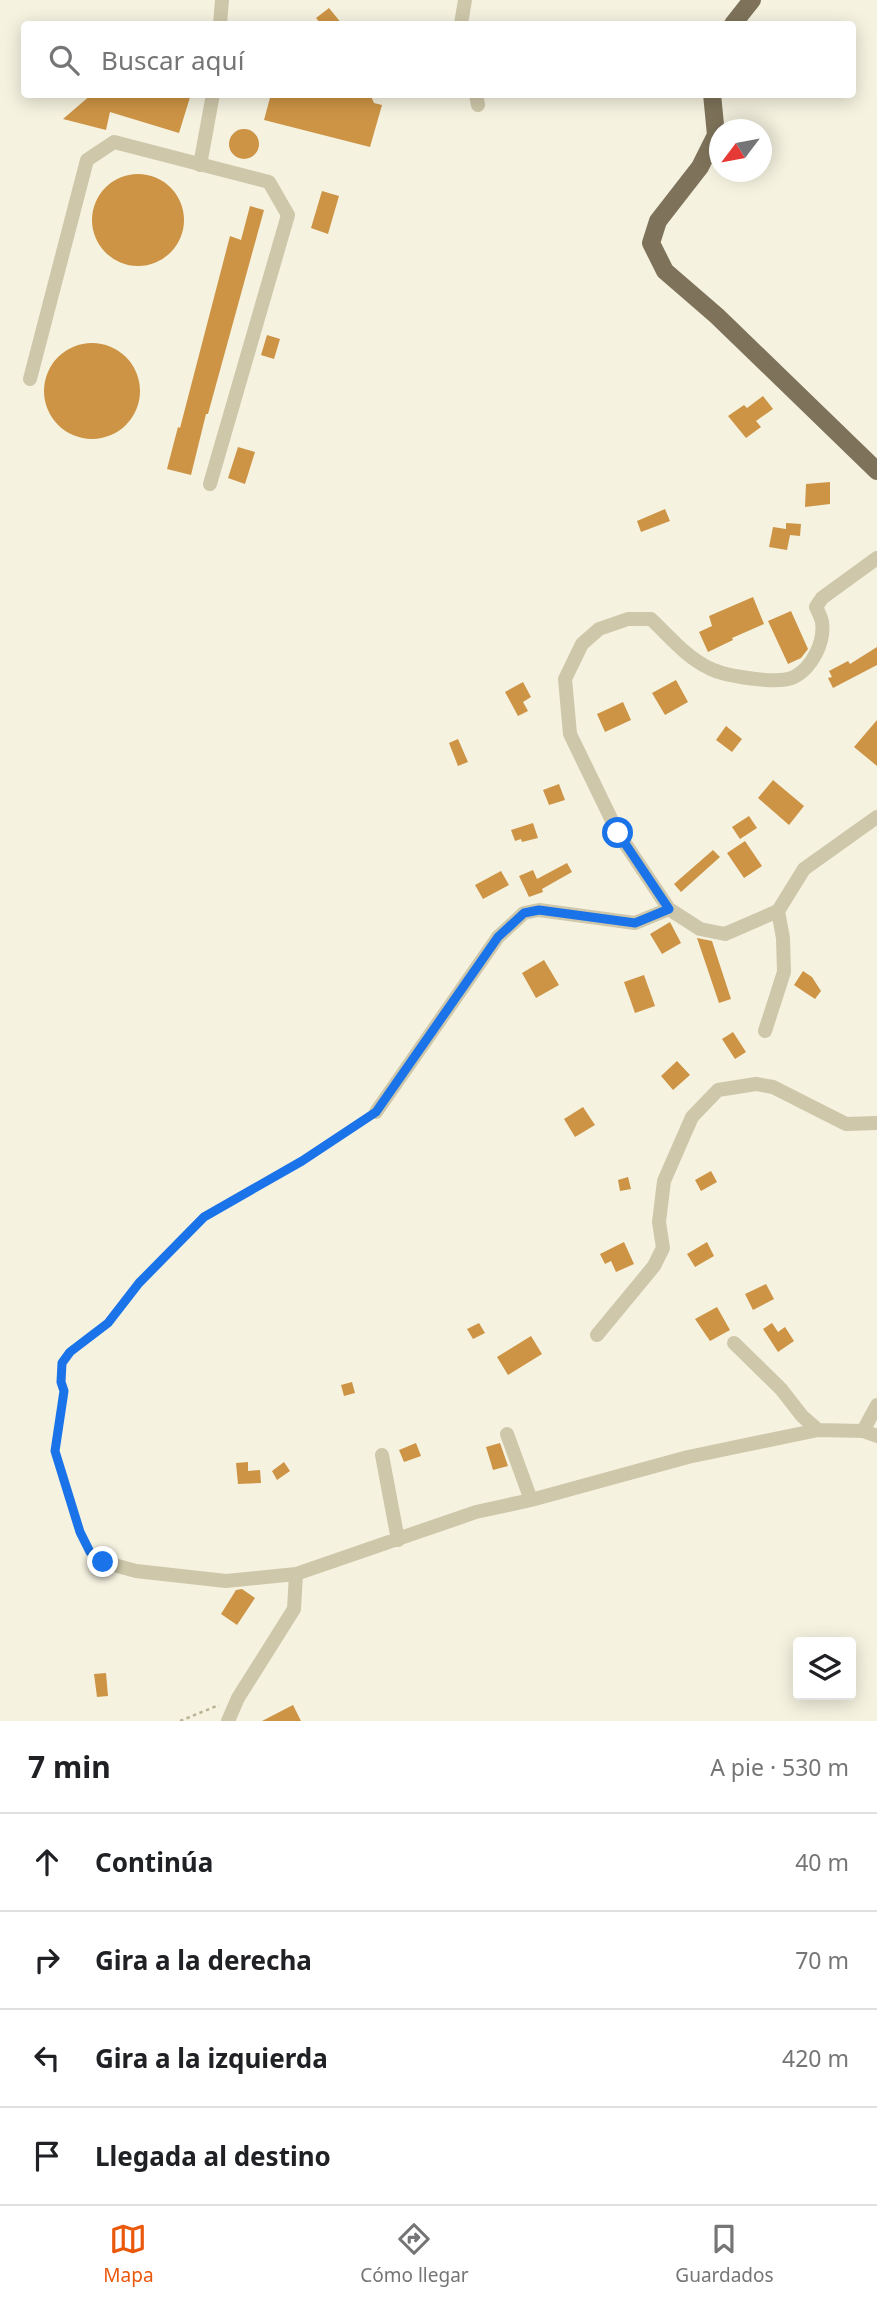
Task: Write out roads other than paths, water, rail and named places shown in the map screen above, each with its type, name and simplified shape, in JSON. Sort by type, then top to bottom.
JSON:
[{"type":"main road","points":[[735,21],[752,0]]},
{"type":"main road","points":[[712,98],[716,135],[700,167],[657,221],[651,243],[665,271],[717,316],[877,471]]},
{"type":"street","points":[[220,21],[222,0]]},
{"type":"street","points":[[462,21],[465,0]]},
{"type":"street","points":[[200,164],[213,98]]},
{"type":"street","points":[[30,379],[87,160],[114,142],[268,183],[288,215],[210,484]]},
{"type":"street","points":[[877,558],[822,598],[816,607],[822,622],[821,641],[810,666],[793,679],[761,680],[710,669],[687,654],[651,619],[628,619],[599,629],[582,645],[565,679],[570,734],[618,833],[669,909],[700,929],[724,934],[778,911],[804,869],[877,817]]},
{"type":"street","points":[[376,1112],[498,937],[524,913],[539,910],[635,923],[669,909]]},
{"type":"street","points":[[765,1031],[784,972],[783,938],[778,911]]},
{"type":"street","points":[[597,1335],[654,1266],[663,1248],[659,1222],[664,1181],[692,1117],[718,1090],[756,1084],[773,1087],[846,1124],[877,1123]]},
{"type":"street","points":[[734,1343],[818,1430]]},
{"type":"street","points":[[103,1562],[136,1571],[226,1581],[296,1574],[476,1512],[531,1500],[688,1457],[818,1430],[870,1434],[877,1405]]},
{"type":"street","points":[[507,1434],[531,1500]]},
{"type":"street","points":[[382,1455],[398,1540]]},
{"type":"street","points":[[228,1721],[238,1698],[295,1609],[296,1574]]}]
